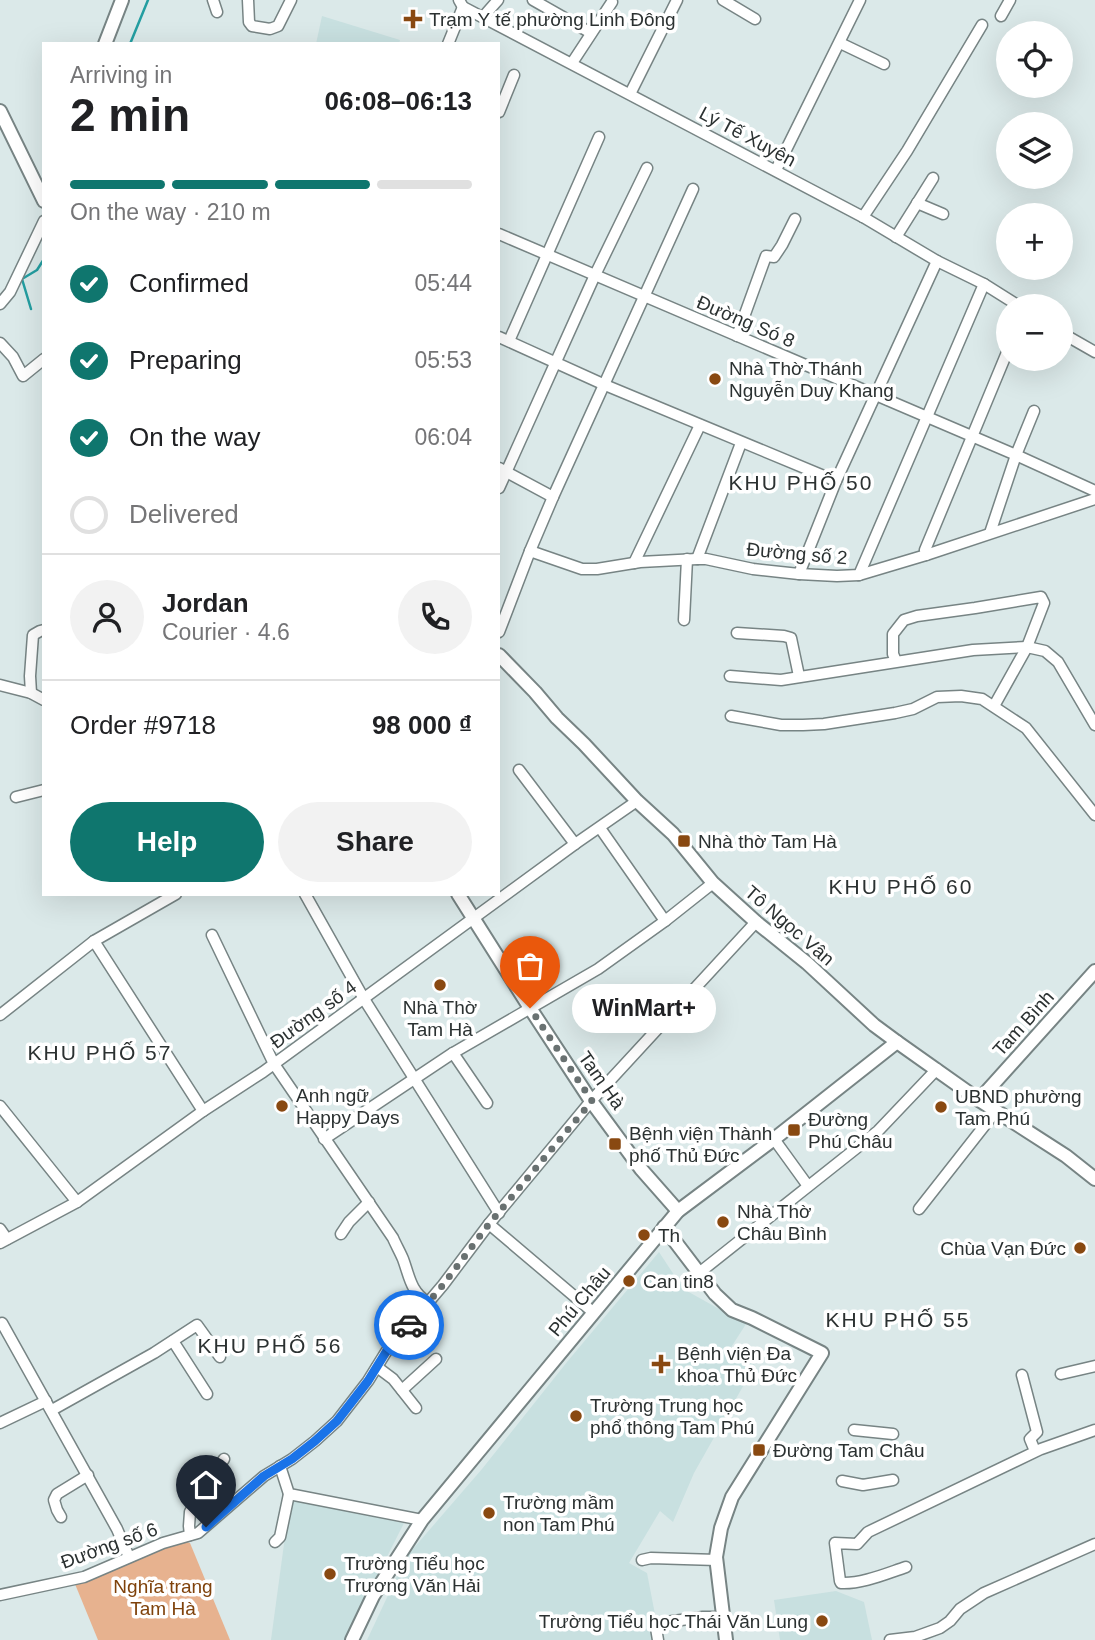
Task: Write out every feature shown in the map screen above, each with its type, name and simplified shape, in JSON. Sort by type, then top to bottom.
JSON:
[{"type":"street","points":[[106,42],[122,0]]},
{"type":"street","points":[[213,0],[217,12]]},
{"type":"street","points":[[248,0],[249,22],[252,26],[270,29],[278,26],[291,0]]},
{"type":"street","points":[[483,17],[498,0]]},
{"type":"street","points":[[533,0],[592,33]]},
{"type":"street","points":[[630,94],[677,0]]},
{"type":"street","points":[[723,0],[755,19]]},
{"type":"street","points":[[776,170],[860,0]]},
{"type":"street","points":[[1001,16],[1010,0]]},
{"type":"street","points":[[572,63],[612,2]]},
{"type":"street","points":[[449,42],[461,3]]},
{"type":"street","name":"Lý Tế Xuyên","points":[[461,3],[776,170],[1000,294]]},
{"type":"street","points":[[863,217],[907,151],[982,25]]},
{"type":"street","points":[[840,43],[884,64]]},
{"type":"street","points":[[500,109],[514,75]]},
{"type":"street","points":[[0,111],[42,196]]},
{"type":"street","points":[[599,137],[548,255],[504,339],[605,385],[836,481]]},
{"type":"street","points":[[553,498],[503,470],[647,168]]},
{"type":"street","points":[[897,237],[933,178]]},
{"type":"street","points":[[500,629],[553,498],[693,189]]},
{"type":"street","points":[[917,203],[943,214]]},
{"type":"street","points":[[737,336],[766,256],[774,257],[795,219]]},
{"type":"street","points":[[0,304],[9,292],[42,225]]},
{"type":"street","name":"Đường Só 8","points":[[500,234],[1095,491]]},
{"type":"street","points":[[799,574],[836,481],[937,261]]},
{"type":"street","points":[[859,575],[984,284]]},
{"type":"street","points":[[1073,339],[1095,352]]},
{"type":"street","points":[[0,343],[13,357],[23,376],[42,361]]},
{"type":"street","points":[[926,555],[925,550],[999,371]]},
{"type":"street","points":[[990,533],[1034,411]]},
{"type":"street","points":[[634,563],[700,425]]},
{"type":"street","points":[[684,620],[692,559],[741,443]]},
{"type":"street","name":"Đường số 2","points":[[530,551],[582,569],[706,559],[753,569],[799,574],[859,575],[1095,499]]},
{"type":"street","points":[[896,661],[892,634],[904,620],[917,615],[1041,597],[1044,603],[1027,647],[995,706]]},
{"type":"street","points":[[31,693],[33,635],[42,630]]},
{"type":"street","points":[[737,633],[791,638],[799,676]]},
{"type":"street","points":[[730,676],[781,680],[973,650],[1027,647],[1045,651],[1058,662],[1095,725]]},
{"type":"street","name":"Tô Ngọc Vân","points":[[500,656],[557,718],[673,834],[713,883],[756,922],[897,1042],[979,1100],[1066,1156],[1095,1179]]},
{"type":"street","points":[[0,685],[31,693],[42,699]]},
{"type":"street","points":[[731,716],[781,725],[824,724],[913,709],[937,697],[982,699],[1026,728],[1095,815]]},
{"type":"street","points":[[519,770],[575,844]]},
{"type":"street","points":[[16,797],[42,790]]},
{"type":"street","name":"Đường số 4","points":[[3,1241],[77,1202],[203,1111],[274,1064],[638,801]]},
{"type":"street","points":[[600,828],[665,920]]},
{"type":"street","points":[[324,1139],[453,1053],[598,969],[713,883]]},
{"type":"street","points":[[0,1015],[94,941],[173,896]]},
{"type":"street","points":[[305,896],[363,999],[499,1213]]},
{"type":"street","name":"Tam Hà","points":[[458,896],[592,1101],[641,1169],[678,1211]]},
{"type":"street","name":"Đường số 6","points":[[0,1595],[84,1577],[163,1543],[198,1533],[264,1476],[315,1441],[337,1421],[386,1352],[592,1101],[756,922]]},
{"type":"street","points":[[212,935],[274,1064],[393,1238],[417,1295],[428,1303]]},
{"type":"street","points":[[94,941],[203,1111]]},
{"type":"street","name":"Tam Bình","points":[[979,1100],[1095,971]]},
{"type":"street","name":"Phú Châu","points":[[352,1640],[373,1596],[422,1520],[678,1211],[897,1042]]},
{"type":"street","points":[[453,1053],[487,1103]]},
{"type":"street","points":[[699,1273],[878,1131],[937,1069]]},
{"type":"street","points":[[0,1105],[77,1202]]},
{"type":"street","points":[[919,1209],[996,1111]]},
{"type":"street","points":[[774,1139],[808,1186]]},
{"type":"street","points":[[341,1234],[369,1202]]},
{"type":"street","points":[[489,1224],[594,1313]]},
{"type":"street","points":[[664,1227],[715,1294],[732,1310],[822,1353],[732,1497],[721,1528],[717,1560],[726,1640]]},
{"type":"street","points":[[0,1229],[3,1241]]},
{"type":"street","points":[[0,1324],[2,1323],[88,1475],[129,1557]]},
{"type":"street","points":[[0,1423],[49,1406],[173,1341],[197,1325],[220,1357]]},
{"type":"street","points":[[173,1341],[208,1394]]},
{"type":"street","points":[[402,1390],[436,1359]]},
{"type":"street","points":[[1061,1374],[1095,1366]]},
{"type":"street","points":[[377,1367],[393,1379],[416,1408]]},
{"type":"street","points":[[1022,1375],[1037,1432],[1030,1439],[1035,1451]]},
{"type":"street","points":[[854,1430],[892,1434]]},
{"type":"street","points":[[905,1567],[873,1578],[841,1583],[835,1543],[857,1544],[868,1532],[1035,1451],[1095,1430]]},
{"type":"street","points":[[190,1535],[190,1512],[224,1459]]},
{"type":"street","points":[[275,1542],[280,1537],[289,1494],[280,1466]]},
{"type":"street","points":[[61,1517],[54,1500],[57,1494],[88,1475]]},
{"type":"street","points":[[842,1481],[863,1485],[893,1480]]},
{"type":"street","points":[[289,1494],[422,1520]]},
{"type":"street","points":[[890,1640],[915,1637],[940,1628],[960,1609],[984,1593],[1095,1544]]},
{"type":"street","points":[[642,1560],[717,1560]]},
{"type":"street","points":[[658,1640],[656,1628],[659,1623],[723,1617]]},
{"type":"shaded area","points":[[322,16],[400,40],[400,42],[316,42]]},
{"type":"shaded area","points":[[659,1252],[687,1291],[746,1324],[730,1349],[755,1365],[694,1473],[673,1522],[660,1511],[629,1563],[647,1573],[660,1640],[367,1640],[406,1557],[482,1469]]},
{"type":"shaded area","name":"Trường Tiểu học Trương Văn Hải","points":[[290,1500],[404,1523],[345,1640],[271,1640]]},
{"type":"shaded area","name":"Trường Tiểu học Thái Văn Lung","points":[[836,1591],[864,1602],[872,1640],[780,1640],[774,1600]]},
{"type":"green space","name":"Nghĩa trang Tam Hà","points":[[184,1541],[190,1543],[230,1640],[98,1640],[75,1584]]},
{"type":"waterway","points":[[131,42],[148,0]]},
{"type":"waterway","points":[[31,309],[22,279],[37,270],[42,262]]},
{"type":"way so far","points":[[409,1325],[592,1101],[530,1008]]},
{"type":"place","name":"Trạm Y tế phường Linh Đông","points":[[413,19]]},
{"type":"place","name":"Nhà Thờ Thánh Nguyễn Duy Khang","points":[[715,379]]},
{"type":"place","name":"Nhà thờ Tam Hà","points":[[684,841]]},
{"type":"place","name":"Nhà Thờ Tam Hà","points":[[440,985]]},
{"type":"place","name":"WinMart+","points":[[530,1008]]},
{"type":"place","name":"Anh ngữ Happy Days","points":[[282,1106]]},
{"type":"place","name":"UBND phường Tam Phú","points":[[941,1107]]},
{"type":"place","name":"Đường Phú Châu","points":[[794,1130]]},
{"type":"place","name":"Bệnh viện Thành phố Thủ Đức","points":[[615,1144]]},
{"type":"place","name":"Nhà Thờ Châu Bình","points":[[723,1222]]},
{"type":"place","name":"Th","points":[[644,1235]]},
{"type":"place","name":"Chùa Vạn Đức","points":[[1080,1248]]},
{"type":"place","name":"Can tin8","points":[[629,1281]]},
{"type":"place","name":"Bệnh viện Đa khoa Thủ Đức","points":[[661,1364]]},
{"type":"place","name":"Trường Trung học phổ thông Tam Phú","points":[[576,1416]]},
{"type":"place","name":"Đường Tam Châu","points":[[759,1450]]},
{"type":"place","name":"Trường mầm non Tam Phú","points":[[489,1513]]},
{"type":"place","name":"Trường Tiểu học Trương Văn Hải","points":[[330,1574]]},
{"type":"place","name":"Trường Tiểu học Thái Văn Lung","points":[[822,1621]]},
{"type":"district","name":"KHU PHỐ 50","points":[[801,483]]},
{"type":"district","name":"KHU PHỐ 60","points":[[901,887]]},
{"type":"district","name":"KHU PHỐ 57","points":[[100,1053]]},
{"type":"district","name":"KHU PHỐ 55","points":[[898,1320]]},
{"type":"district","name":"KHU PHỐ 56","points":[[270,1346]]},
{"type":"route","points":[[206,1527],[264,1476],[292,1459],[337,1421],[368,1381],[386,1352],[409,1325]]}]
